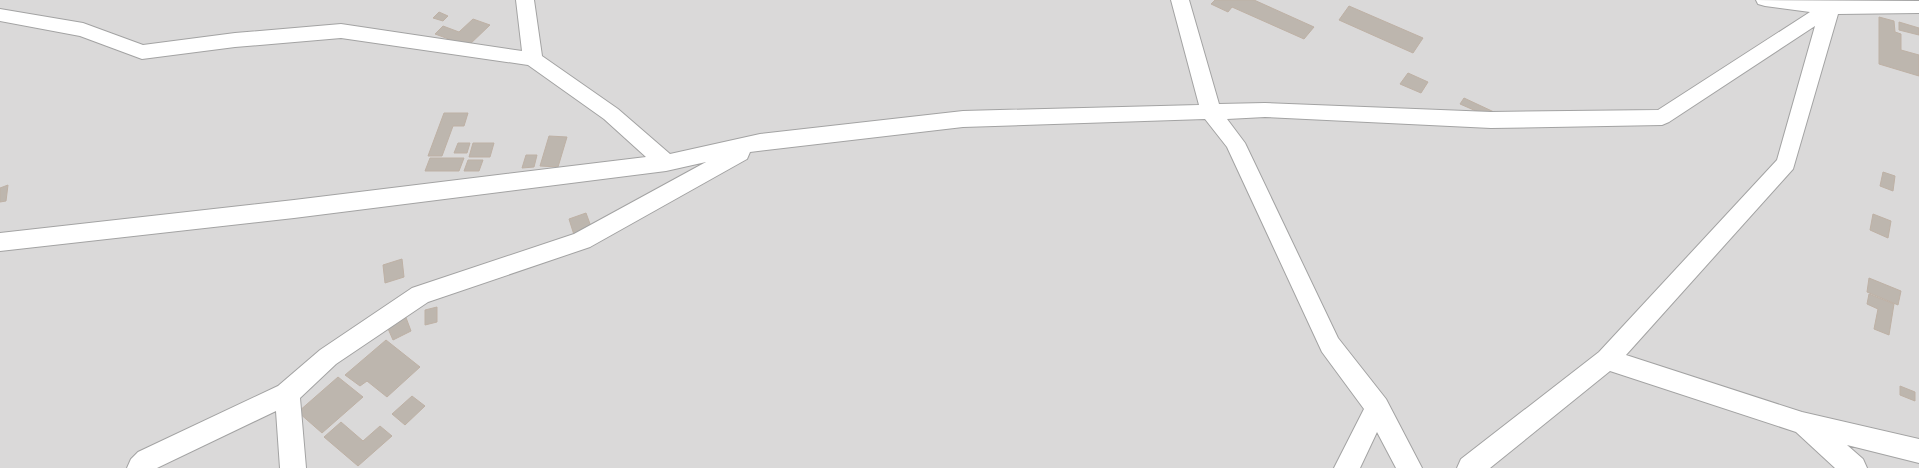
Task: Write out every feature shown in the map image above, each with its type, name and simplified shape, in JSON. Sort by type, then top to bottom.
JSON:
[{"type":"street","points":[[525,0],[533,59]]},
{"type":"street","points":[[1180,0],[1210,112],[1235,143],[1330,345],[1377,408],[1409,468]]},
{"type":"street","points":[[1765,0],[1830,8],[1919,7]]},
{"type":"street","points":[[0,242],[294,209],[666,163],[760,142],[963,119],[1265,110],[1491,120],[1662,117],[1830,8]]},
{"type":"street","points":[[1470,468],[1607,359],[1786,163],[1830,8]]},
{"type":"street","points":[[0,15],[83,30],[142,52],[235,40],[341,31],[533,59],[612,114],[666,163]]},
{"type":"street","points":[[140,468],[147,460],[288,394],[328,357],[420,295],[582,242],[760,142]]},
{"type":"street","points":[[1607,359],[1802,423],[1919,451]]},
{"type":"street","points":[[288,394],[293,468]]},
{"type":"street","points":[[1347,468],[1377,408]]},
{"type":"street","points":[[1802,423],[1854,468]]},
{"type":"shaded area","points":[[0,0],[1919,0],[1919,468],[0,468]]},
{"type":"building","points":[[1215,0],[1254,0],[1314,27],[1304,39],[1232,7],[1228,12],[1211,4]]},
{"type":"building","points":[[1349,6],[1423,38],[1413,53],[1339,20]]},
{"type":"building","points":[[439,12],[448,16],[443,21],[433,18]]},
{"type":"building","points":[[1879,17],[1894,21],[1895,32],[1901,34],[1901,50],[1919,55],[1919,76],[1879,64]]},
{"type":"building","points":[[473,19],[490,25],[468,46],[435,34],[443,26],[459,32]]},
{"type":"building","points":[[1899,22],[1919,28],[1919,35],[1899,30]]},
{"type":"building","points":[[1408,73],[1428,82],[1421,93],[1400,84]]},
{"type":"building","points":[[1464,98],[1494,112],[1490,117],[1460,104]]},
{"type":"building","points":[[444,113],[468,113],[464,126],[453,126],[442,156],[428,156]]},
{"type":"building","points":[[549,136],[567,137],[558,167],[540,166]]},
{"type":"building","points":[[458,143],[470,143],[467,153],[454,153]]},
{"type":"building","points":[[473,143],[494,143],[490,157],[469,157]]},
{"type":"building","points":[[526,155],[537,155],[534,167],[522,168]]},
{"type":"building","points":[[430,158],[464,158],[459,171],[425,171]]},
{"type":"building","points":[[468,160],[483,160],[479,171],[464,171]]},
{"type":"building","points":[[1883,172],[1895,176],[1893,191],[1880,186]]},
{"type":"building","points":[[8,185],[6,201],[0,202],[0,188]]},
{"type":"building","points":[[586,213],[593,232],[575,238],[569,219]]},
{"type":"building","points":[[1873,214],[1891,221],[1888,238],[1870,230]]},
{"type":"building","points":[[402,259],[404,277],[385,283],[383,265]]},
{"type":"building","points":[[1869,278],[1901,291],[1898,305],[1867,292]]},
{"type":"building","points":[[1869,294],[1894,304],[1889,335],[1874,329],[1878,309],[1867,304]]},
{"type":"building","points":[[437,307],[437,322],[425,325],[425,310]]},
{"type":"building","points":[[405,315],[411,331],[393,340],[386,324]]},
{"type":"building","points":[[386,340],[420,367],[387,397],[367,381],[360,386],[345,375]]},
{"type":"building","points":[[338,377],[363,397],[322,433],[298,412]]},
{"type":"building","points":[[1900,386],[1915,392],[1915,401],[1900,395]]},
{"type":"building","points":[[412,396],[425,406],[405,425],[392,414]]},
{"type":"building","points":[[341,422],[363,441],[380,426],[392,436],[358,466],[324,437]]}]
